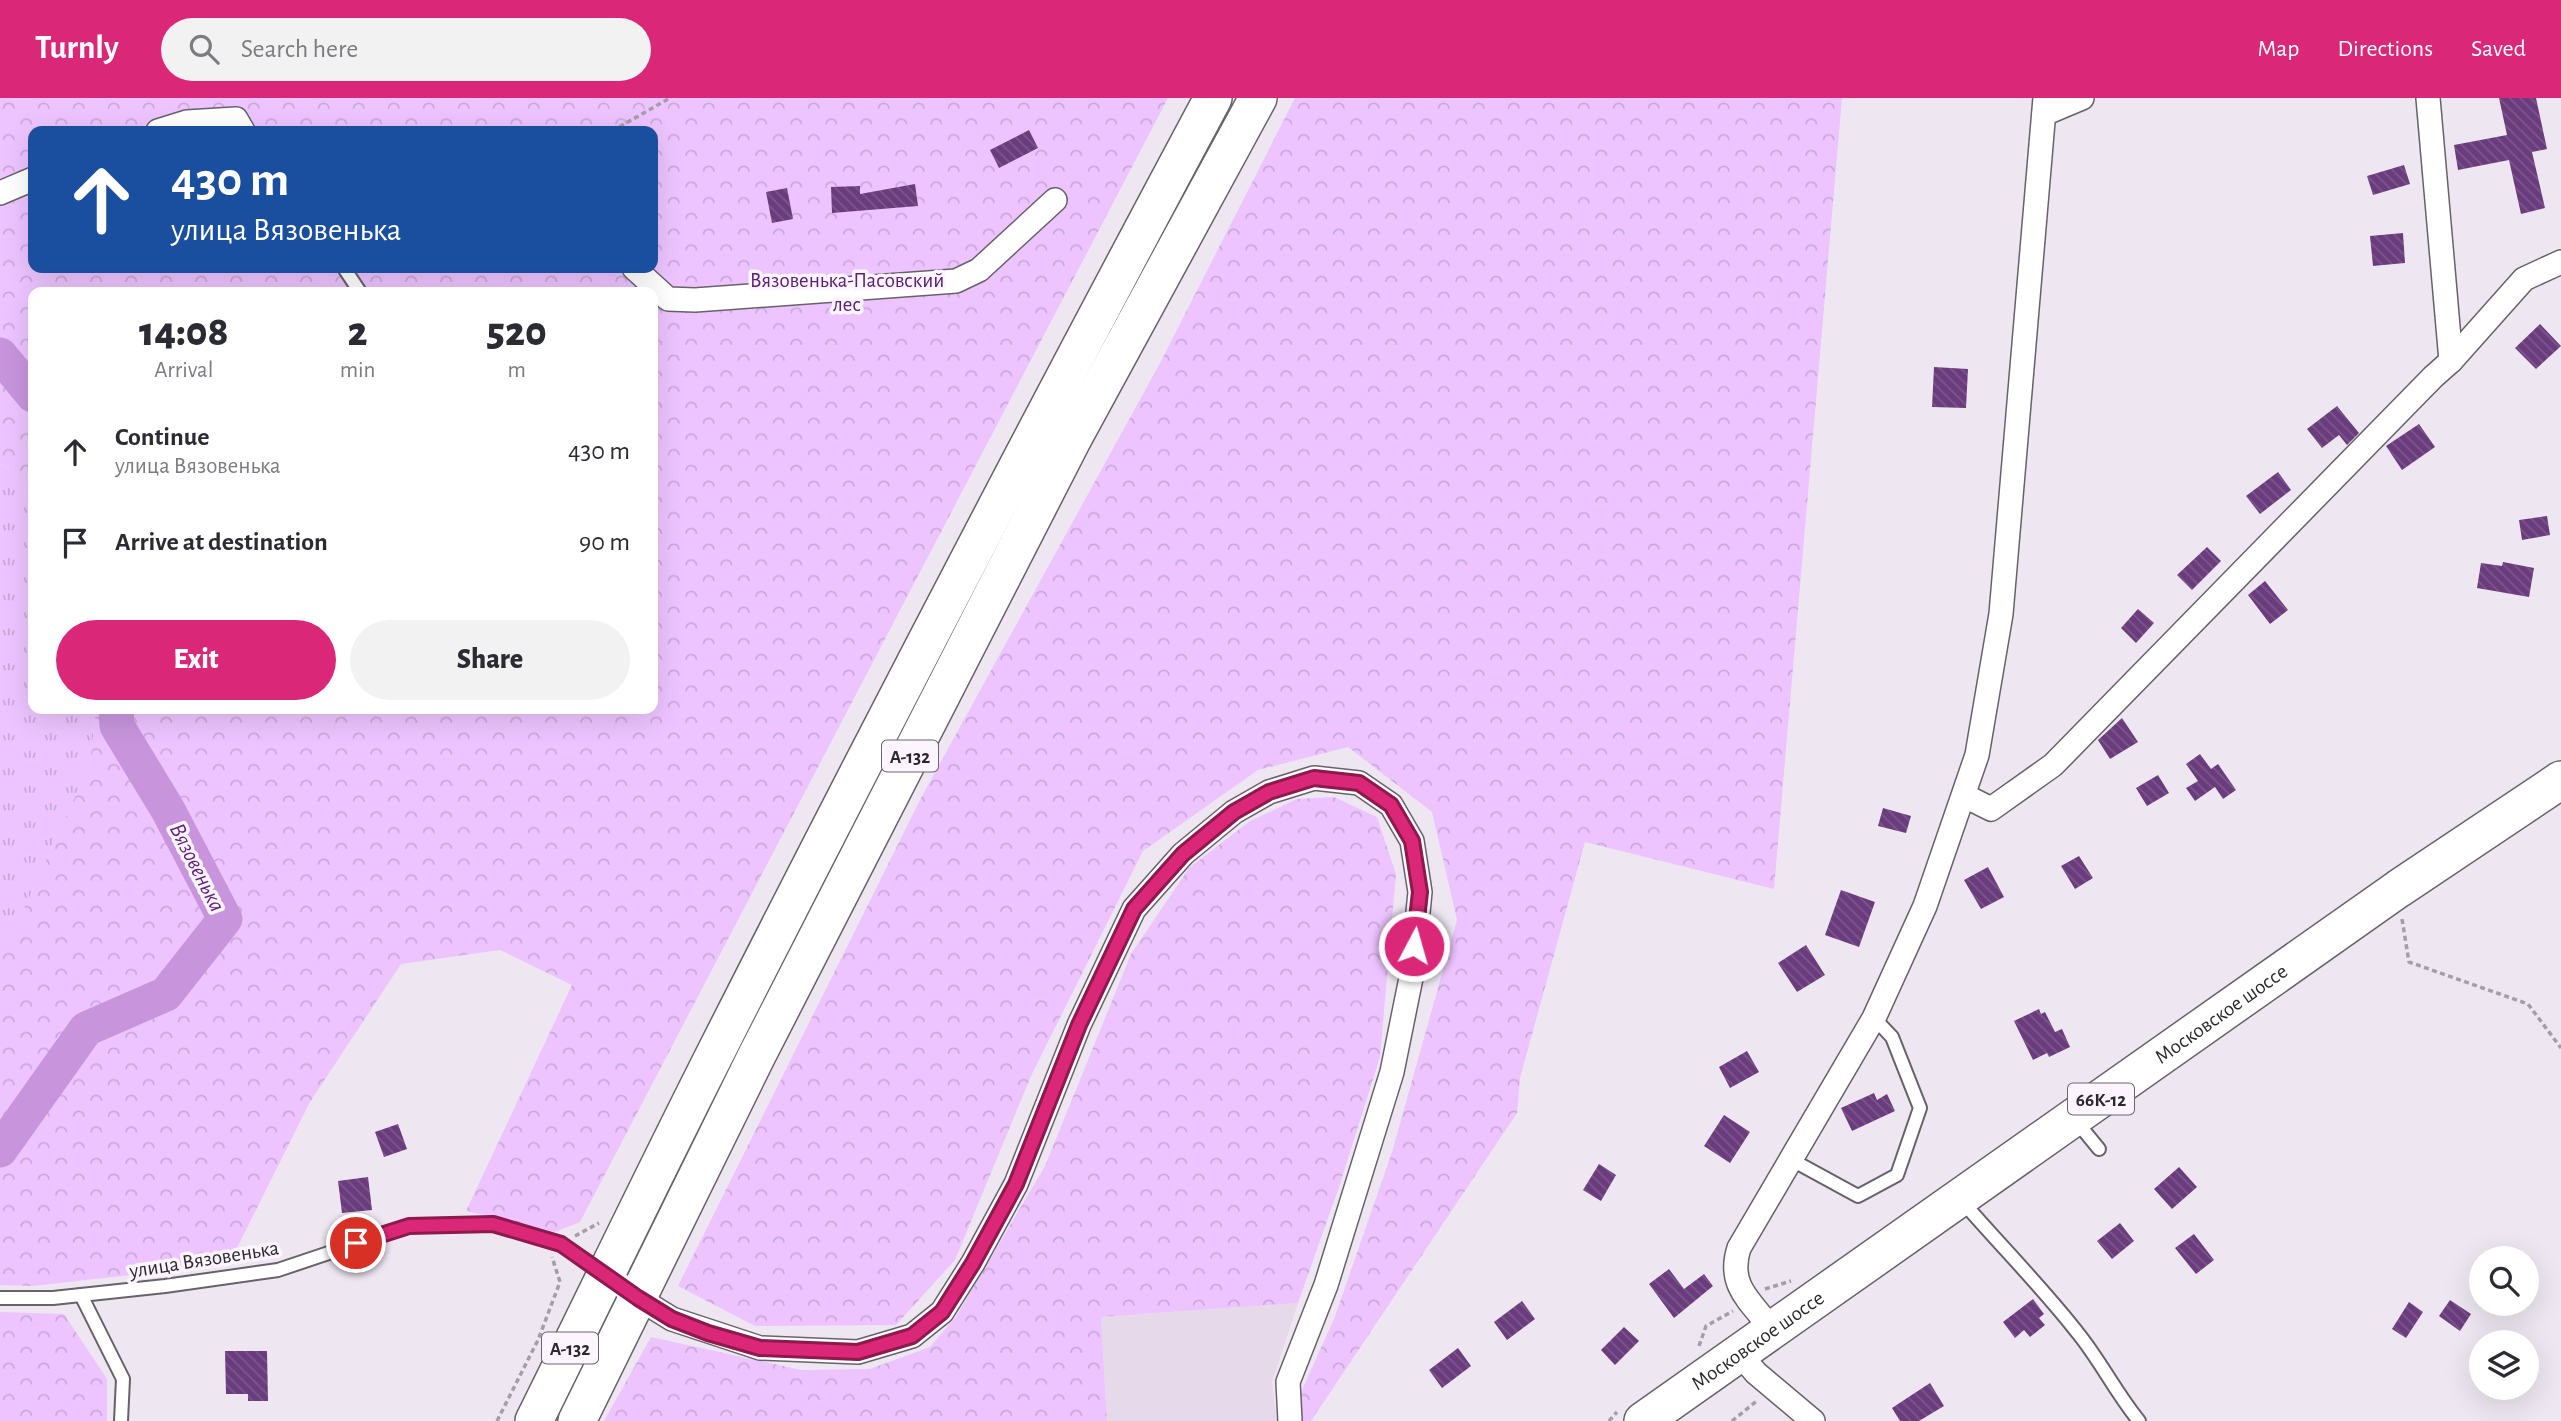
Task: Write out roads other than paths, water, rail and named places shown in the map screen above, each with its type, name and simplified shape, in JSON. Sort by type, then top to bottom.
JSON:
[{"type":"main road","name":"А-132","points":[[534,1421],[717,1049],[983,531],[1213,98]]},
{"type":"main road","name":"А-132","points":[[578,1421],[756,1057],[1060,465],[1258,98]]},
{"type":"main road","name":"Московское шоссе","points":[[1643,1421],[2398,889],[2561,780]]},
{"type":"street","points":[[1772,1329],[1735,1281],[1734,1263],[1739,1248],[1874,1018],[1925,906],[1977,755],[2001,614],[2045,106],[2082,98]]},
{"type":"street","points":[[2428,98],[2451,361]]},
{"type":"street","points":[[174,126],[240,116]]},
{"type":"street","points":[[0,193],[28,180]]},
{"type":"street","points":[[658,290],[668,299],[695,300],[956,281],[979,271],[1055,200]]},
{"type":"street","points":[[1965,796],[1991,809],[2053,765],[2241,570],[2451,361],[2524,279],[2561,262]]},
{"type":"street","points":[[639,273],[655,287]]},
{"type":"street","points":[[606,1274],[672,1319],[760,1348],[858,1352],[912,1336],[942,1312],[973,1263],[1016,1184],[1079,1025],[1134,909],[1183,854],[1234,812],[1269,792],[1314,778],[1359,783],[1391,805],[1412,841],[1420,892],[1412,973],[1388,1086],[1326,1284],[1288,1382],[1290,1421]]},
{"type":"street","points":[[1739,1353],[1756,1373],[1813,1421]]},
{"type":"lane","points":[[1791,1160],[1858,1196],[1897,1175],[1920,1108],[1892,1037],[1874,1018]]},
{"type":"lane","points":[[2074,1118],[2099,1149]]},
{"type":"lane","points":[[1960,1198],[2025,1269],[2079,1334],[2139,1421]]},
{"type":"lane","name":"улица Вязовенька","points":[[0,1298],[53,1298],[278,1270],[409,1226],[493,1224],[561,1244],[606,1274]]},
{"type":"lane","points":[[81,1295],[123,1379],[121,1421]]},
{"type":"waterway","name":"Вязовенька","points":[[0,355],[28,389]]},
{"type":"waterway","name":"Вязовенька","points":[[0,1150],[86,1029],[166,994],[225,919],[168,810],[117,726],[116,714]]},
{"type":"park label","name":"Вязовенька-Пасовский лес","points":[[847,292]]}]
